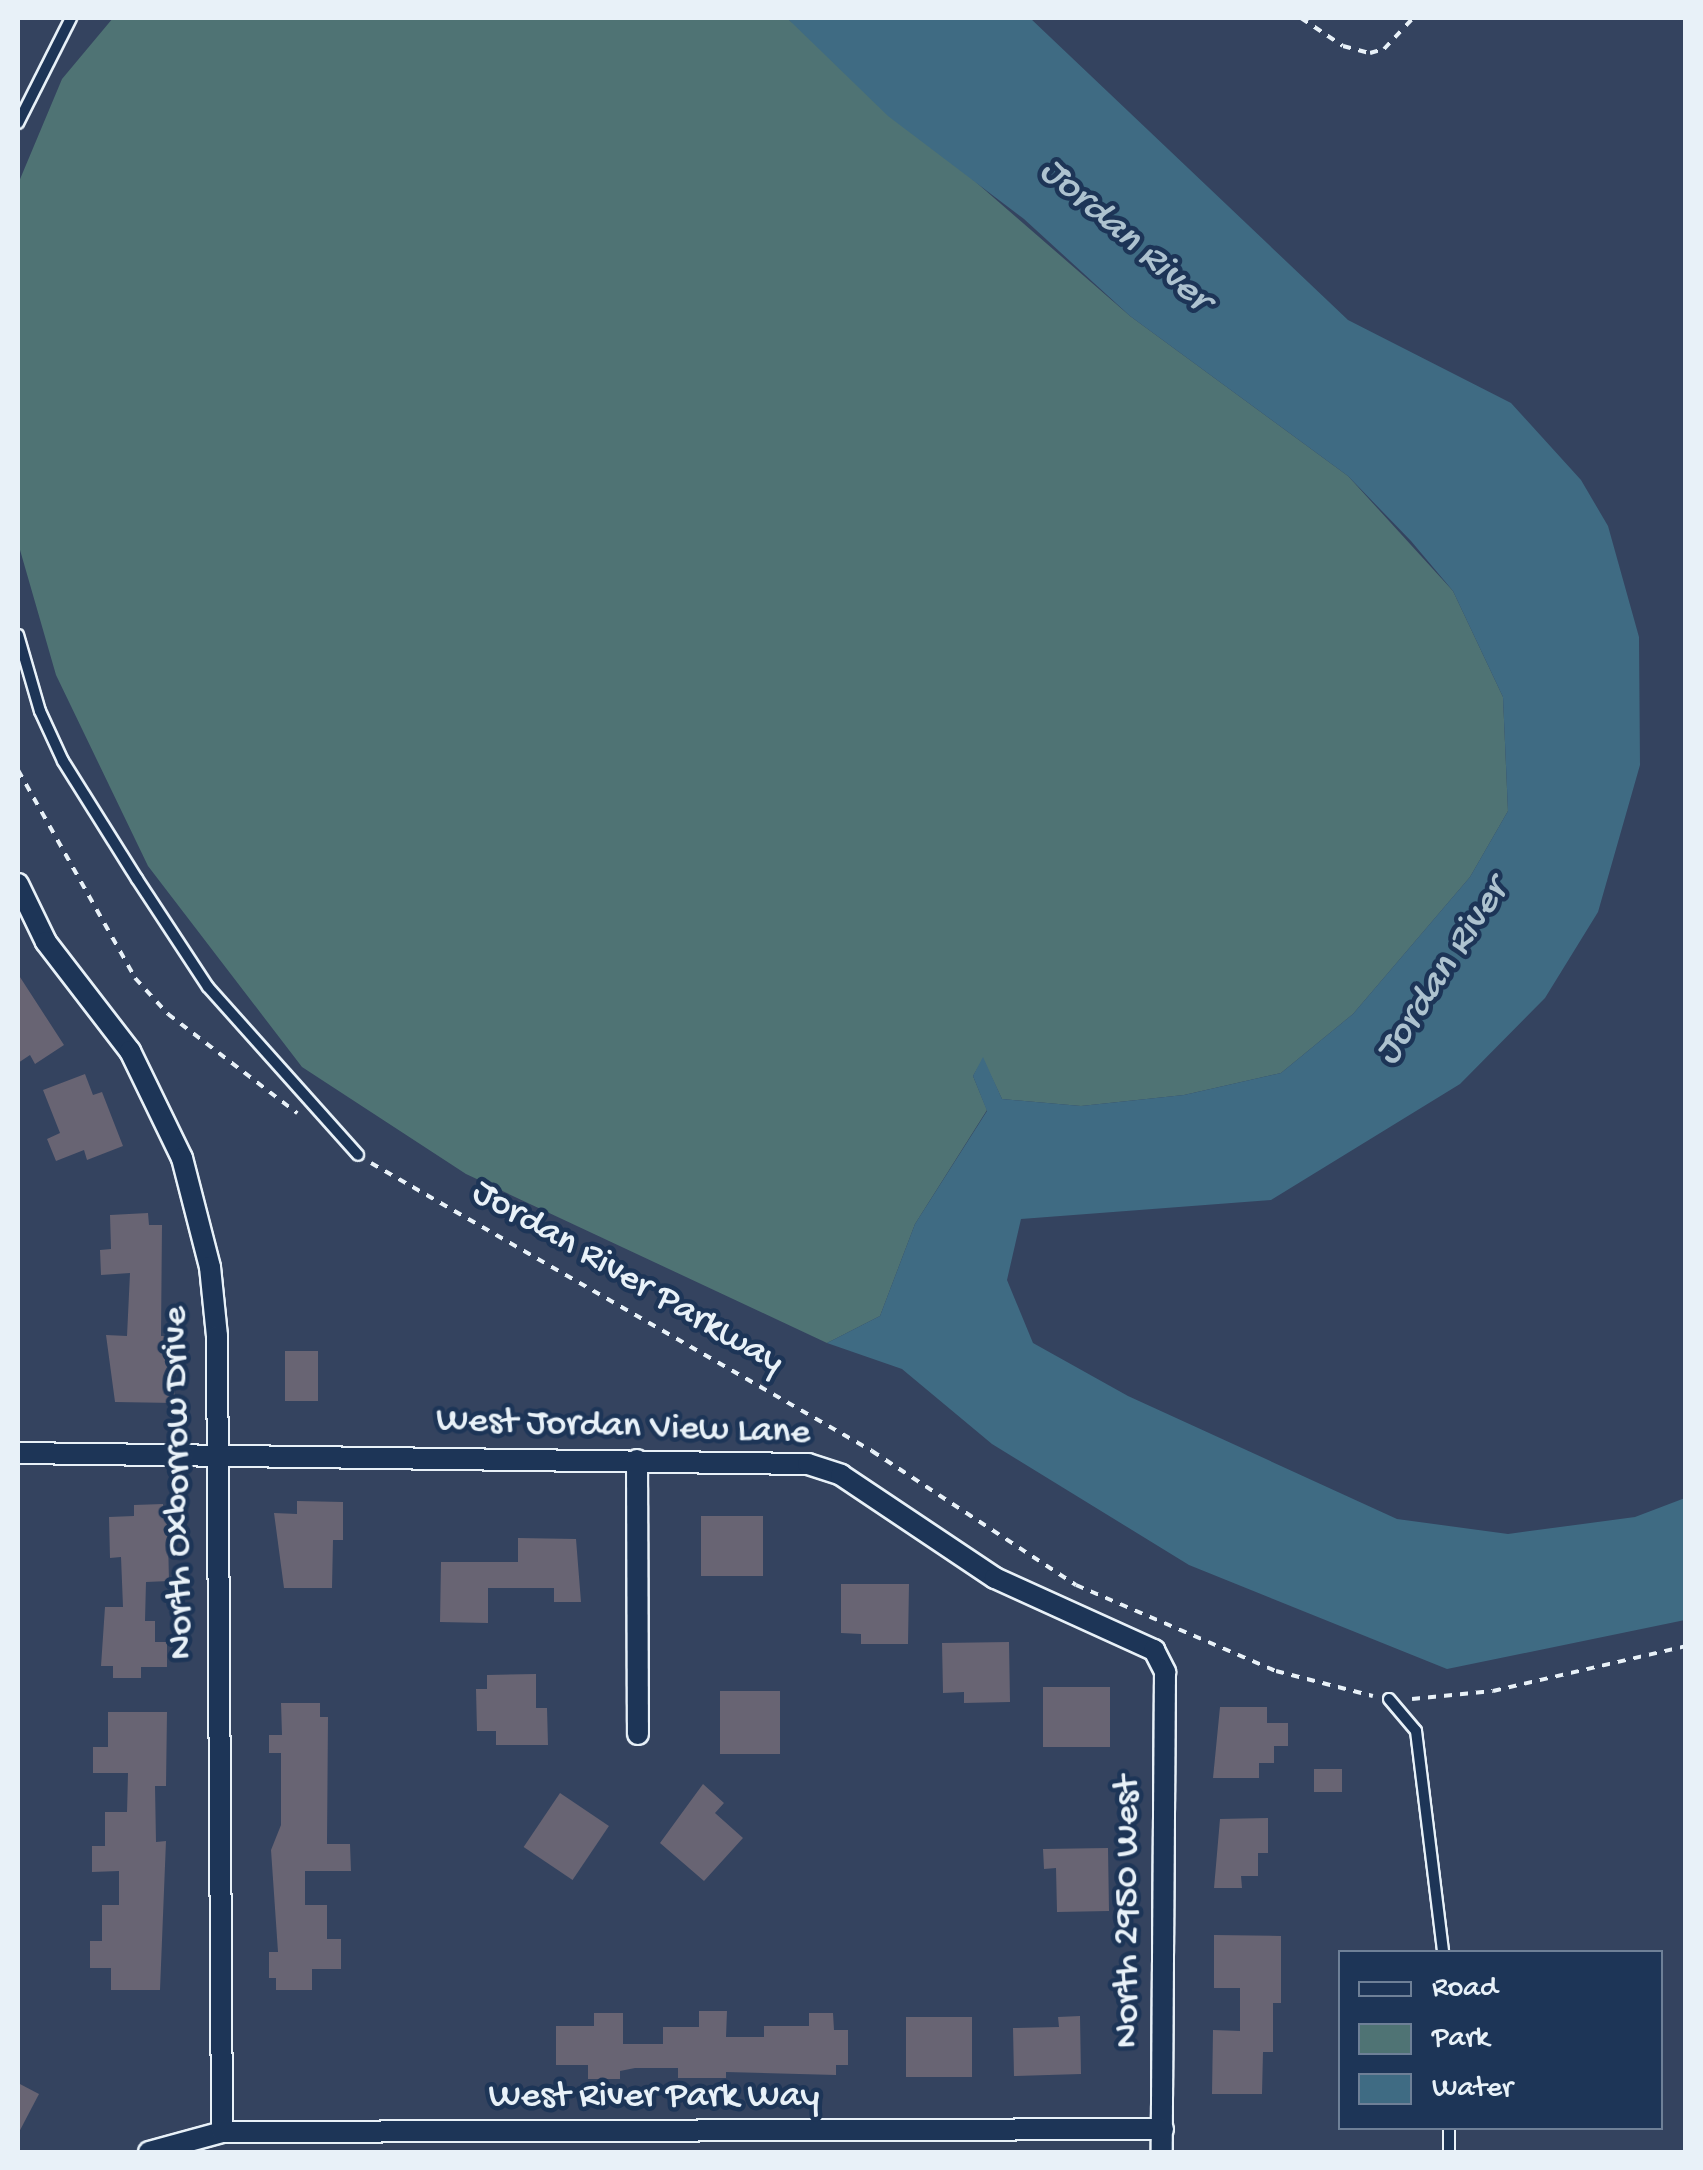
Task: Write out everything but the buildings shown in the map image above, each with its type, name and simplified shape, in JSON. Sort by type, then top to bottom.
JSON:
[{"type":"street","name":"North Oxborrow Drive","points":[[18,884],[46,942],[130,1051],[192,1186],[218,1336],[222,2132]]},
{"type":"street","name":"West Jordan View Lane","points":[[18,1453],[808,1464],[841,1475],[995,1578],[1154,1650],[1165,1672]]},
{"type":"street","points":[[637,1460],[638,1734]]},
{"type":"street","name":"North 2950 West","points":[[1162,2152],[1165,1672]]},
{"type":"street","name":"West River Park Way","points":[[149,2152],[222,2132],[633,2143],[1162,2129]]},
{"type":"lane","points":[[18,123],[70,18]]},
{"type":"lane","points":[[18,635],[40,711],[63,760],[137,879],[208,987],[358,1155]]},
{"type":"lane","points":[[1390,1699],[1416,1731],[1442,1950]]},
{"type":"path","points":[[1301,18],[1343,46],[1370,53],[1384,49],[1413,18]]},
{"type":"path","points":[[18,770],[135,978],[168,1014],[300,1115]]},
{"type":"path","name":"Jordan River Parkway","points":[[358,1155],[872,1451],[1076,1585],[1276,1671],[1390,1699],[1493,1691],[1686,1646]]},
{"type":"green space","points":[[113,18],[787,18],[1130,316],[1348,476],[1453,591],[1503,697],[1508,811],[1470,877],[1353,1014],[1281,1073],[1184,1095],[1081,1106],[1002,1099],[983,1059],[973,1076],[987,1110],[915,1224],[880,1316],[827,1343],[466,1174],[302,1067],[148,866],[56,675],[18,543],[18,184],[62,79]]},
{"type":"water","name":"Jordan River","points":[[787,18],[1030,18],[1348,320],[1511,403],[1581,480],[1608,526],[1639,637],[1640,765],[1598,912],[1545,998],[1460,1084],[1271,1200],[1021,1219],[1007,1280],[1033,1343],[1128,1396],[1397,1519],[1508,1534],[1635,1517],[1685,1498],[1685,1620],[1447,1669],[1189,1565],[992,1444],[902,1369],[827,1343],[880,1316],[915,1224],[987,1111],[973,1076],[983,1057],[1002,1099],[1081,1106],[1184,1095],[1281,1073],[1353,1014],[1470,877],[1508,811],[1503,697],[1453,591],[1411,541],[1348,476],[1130,316],[1024,219],[888,116]]}]
